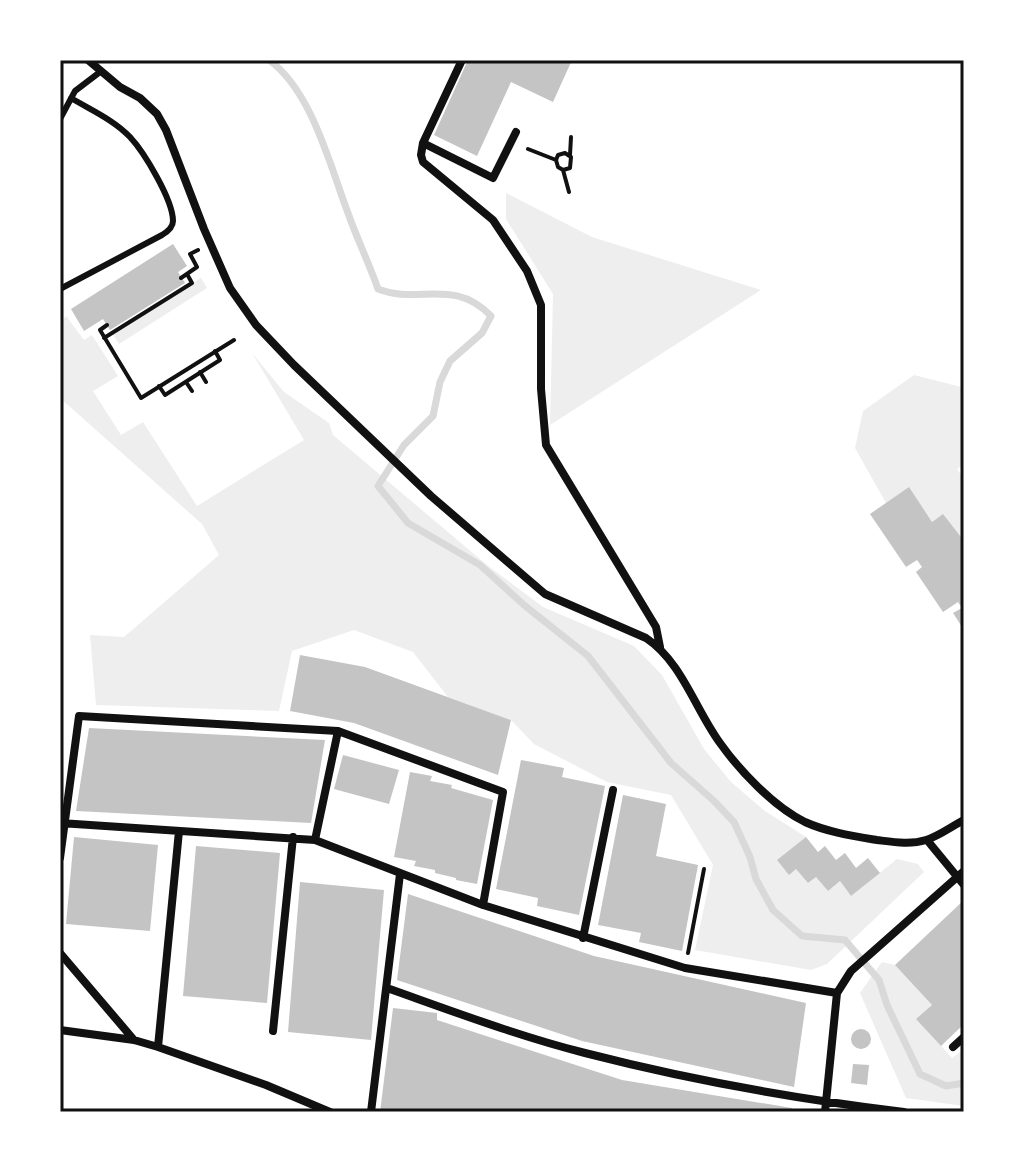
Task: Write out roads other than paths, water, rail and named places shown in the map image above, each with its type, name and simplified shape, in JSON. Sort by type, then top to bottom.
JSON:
[{"type":"street","points":[[88,60],[157,114],[229,285],[256,325],[431,496],[545,594],[660,647],[720,742],[740,768],[781,805],[805,821],[847,835],[902,843],[927,840],[964,820]]},
{"type":"street","points":[[462,60],[423,143],[423,162],[493,220],[527,271],[541,305],[541,389],[546,445],[656,627],[660,647]]},
{"type":"street","points":[[423,143],[493,178],[516,132]]},
{"type":"street","points":[[60,858],[62,823],[79,716],[338,731],[503,792],[483,905]]},
{"type":"street","points":[[315,840],[338,731]]},
{"type":"street","points":[[583,938],[613,790]]},
{"type":"street","points":[[62,823],[315,840],[483,905],[685,968],[837,993]]},
{"type":"street","points":[[158,1047],[179,831]]},
{"type":"street","points":[[273,1031],[293,837]]},
{"type":"street","points":[[927,840],[960,874],[964,885]]},
{"type":"street","points":[[371,1112],[400,874]]},
{"type":"street","points":[[825,1107],[837,993],[842,981],[960,874]]},
{"type":"street","points":[[60,953],[134,1040]]},
{"type":"street","points":[[387,988],[582,1053],[825,1107],[904,1112]]},
{"type":"street","points":[[60,1030],[134,1040],[158,1047],[266,1085],[330,1112]]},
{"type":"street","points":[[953,1047],[964,1037]]},
{"type":"lane","points":[[60,119],[82,84],[100,72]]},
{"type":"lane","points":[[60,289],[170,230],[173,221],[158,176],[130,136],[112,121],[71,98]]},
{"type":"waterway","points":[[269,60],[297,90],[318,130],[378,289],[463,298],[477,304],[491,316],[482,333],[450,361],[440,382],[433,416],[404,445],[378,486],[408,523],[480,565],[588,656],[671,763],[734,822],[756,879],[773,910],[802,936],[845,940],[879,980],[887,1005],[920,1074],[946,1086],[964,1083]]}]
